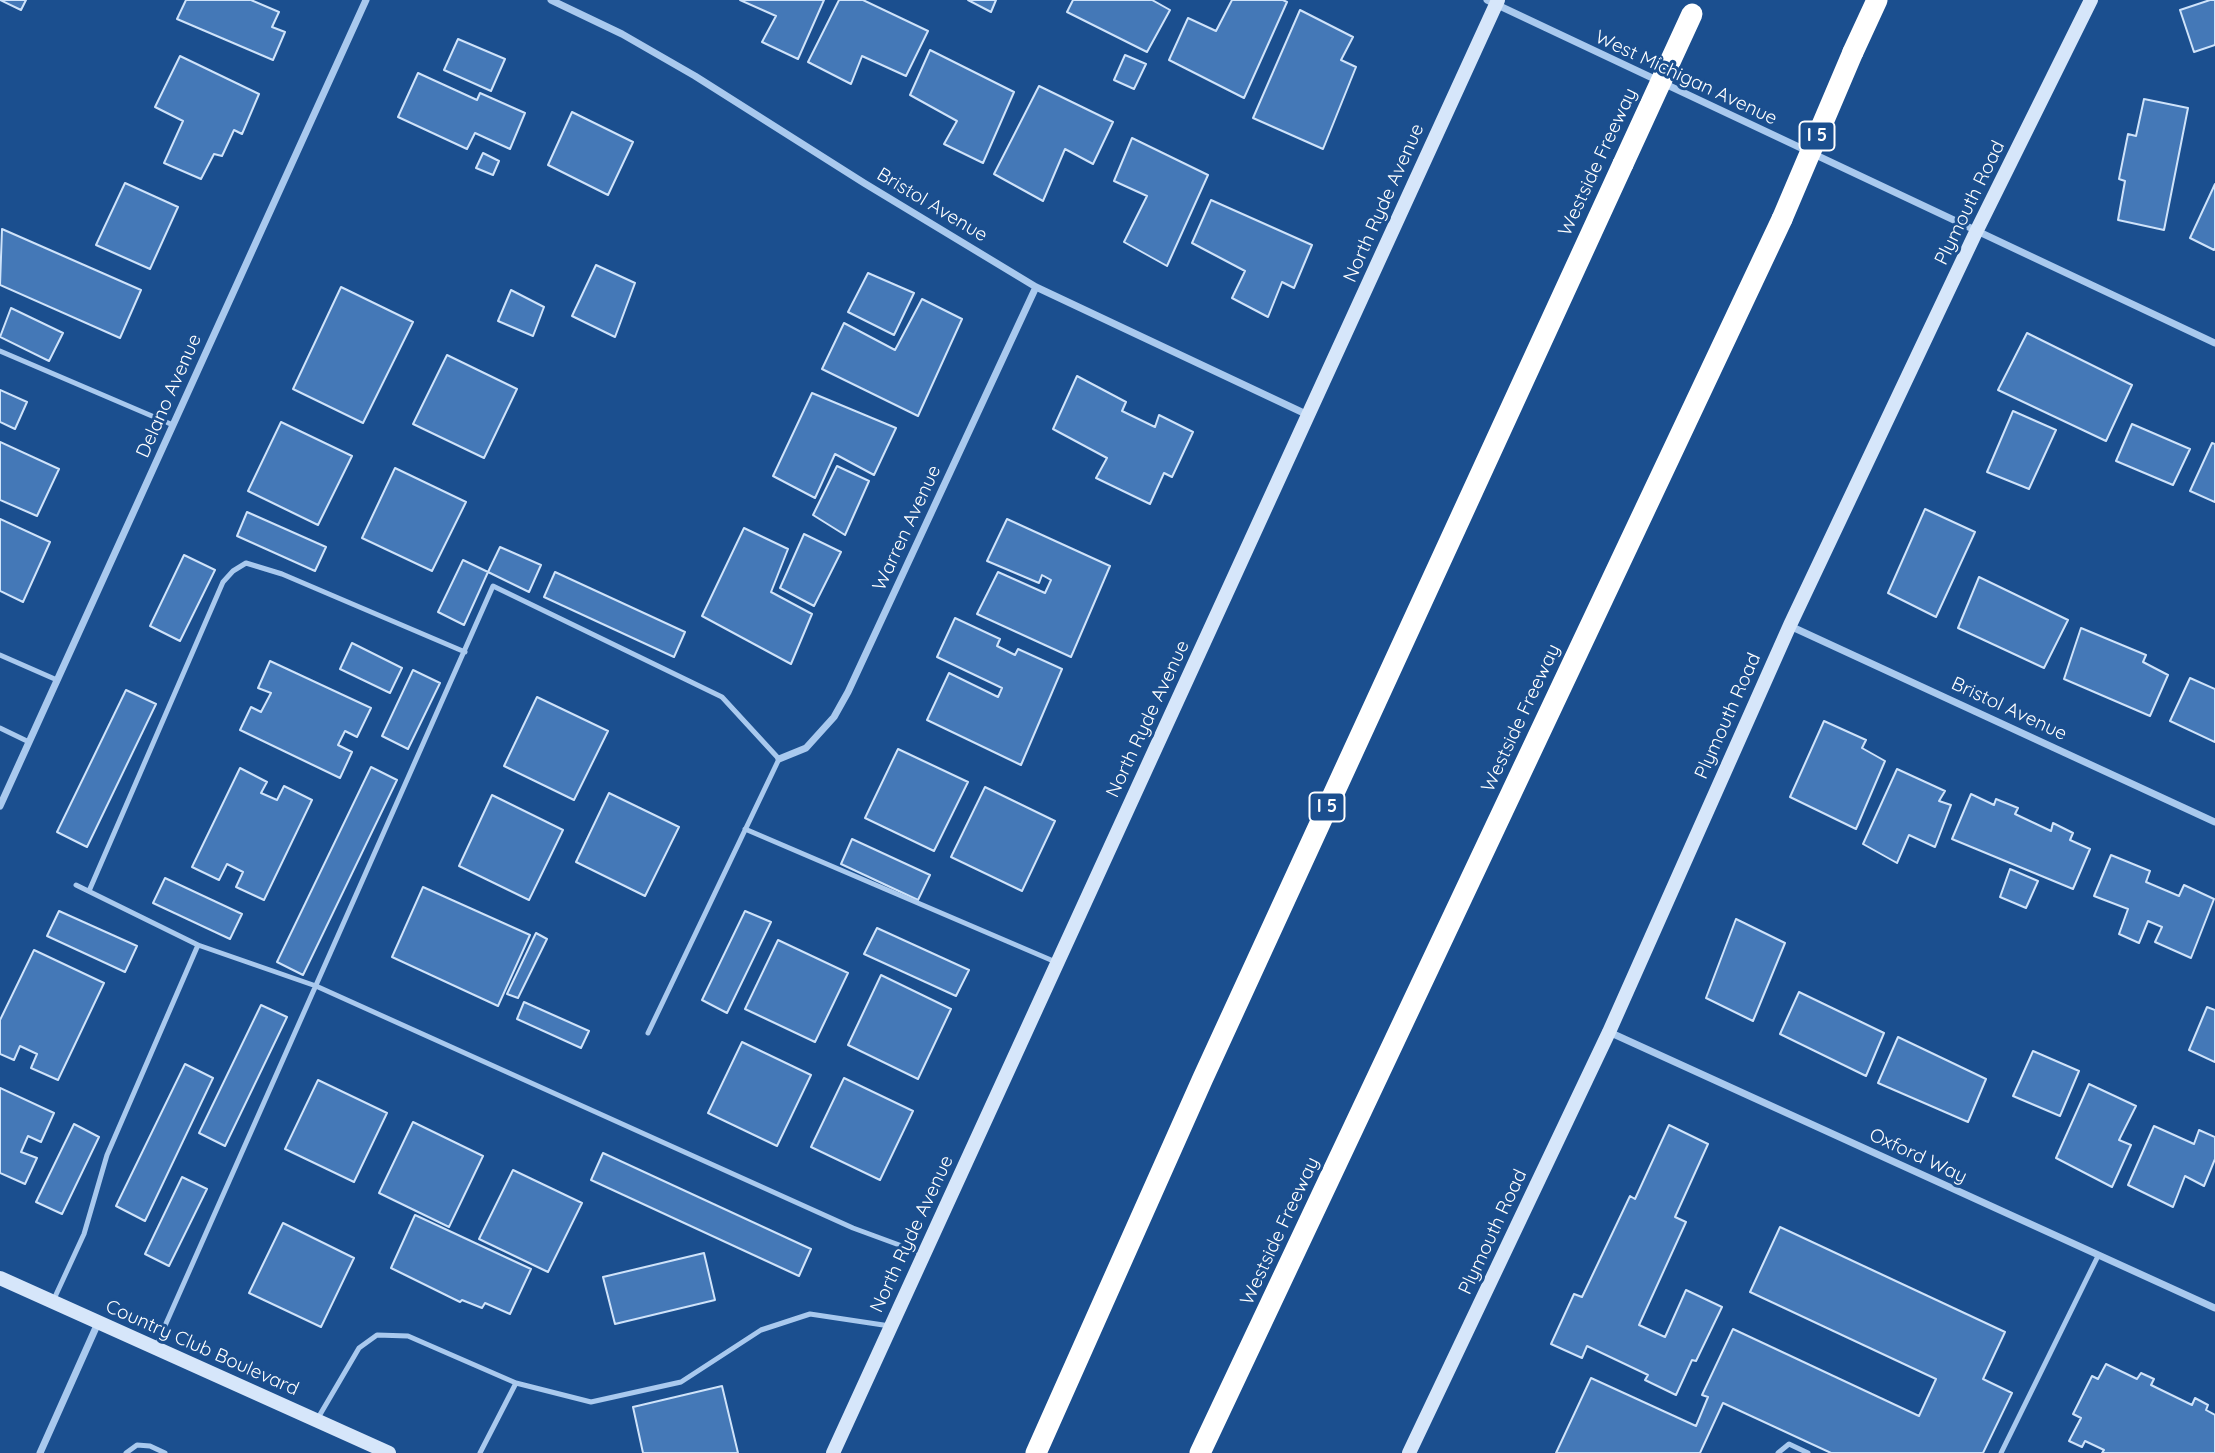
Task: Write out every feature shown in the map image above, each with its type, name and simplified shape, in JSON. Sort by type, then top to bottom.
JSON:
[{"type":"highway","name":"Westside Freeway","points":[[1200,1453],[1782,219],[1877,0]]},
{"type":"highway","name":"Westside Freeway","points":[[1036,1453],[1203,1078],[1695,7]]},
{"type":"street","name":"Delano Avenue","points":[[0,806],[366,0]]},
{"type":"street","name":"Bristol Avenue","points":[[551,0],[622,34],[695,76],[1036,287],[1308,416]]},
{"type":"street","name":"Plymouth Road","points":[[1409,1453],[1609,1032],[1790,625],[1976,232],[2091,0]]},
{"type":"street","name":"West Michigan Avenue","points":[[1493,2],[2215,343]]},
{"type":"street","name":"North Ryde Avenue","points":[[833,1453],[1308,416],[1493,2]]},
{"type":"street","name":"Warren Avenue","points":[[779,759],[806,748],[834,717],[848,692],[1036,287]]},
{"type":"street","name":"Bristol Avenue","points":[[1790,625],[2215,822]]},
{"type":"street","name":"Oxford Way","points":[[1609,1032],[2215,1308]]},
{"type":"street","name":"Country Club Boulevard","points":[[0,1278],[389,1453]]},
{"type":"street","points":[[40,1453],[98,1323]]},
{"type":"lane","points":[[0,351],[173,425]]},
{"type":"lane","points":[[89,891],[223,582],[233,571],[246,563],[282,574],[465,652]]},
{"type":"lane","points":[[155,1348],[493,586],[722,697],[779,759],[648,1033]]},
{"type":"lane","points":[[0,654],[57,680]]},
{"type":"lane","points":[[0,728],[29,742]]},
{"type":"lane","points":[[745,829],[1058,963]]},
{"type":"lane","points":[[76,885],[198,946],[316,986],[853,1228],[924,1255]]},
{"type":"lane","points":[[52,1302],[84,1234],[107,1155],[198,946]]},
{"type":"lane","points":[[2001,1453],[2098,1256]]},
{"type":"lane","points":[[316,1420],[359,1348],[377,1335],[408,1336],[516,1383],[591,1402],[681,1382],[761,1331],[810,1314],[891,1326]]},
{"type":"lane","points":[[480,1453],[516,1383]]},
{"type":"lane","points":[[1778,1453],[1788,1444],[1808,1453]]},
{"type":"lane","points":[[126,1453],[137,1445],[150,1446],[165,1453]]},
{"type":"building","points":[[0,0],[26,0],[21,10]]},
{"type":"building","points":[[186,0],[251,0],[279,12],[272,27],[285,32],[273,60],[177,19]]},
{"type":"building","points":[[740,0],[824,0],[798,59],[762,42],[776,16]]},
{"type":"building","points":[[839,0],[863,0],[928,31],[906,76],[862,56],[851,84],[808,62]]},
{"type":"building","points":[[968,0],[996,0],[991,12]]},
{"type":"building","points":[[1073,0],[1152,0],[1170,10],[1147,52],[1067,12]]},
{"type":"building","points":[[1232,0],[1287,2],[1244,98],[1169,60],[1188,18],[1216,31]]},
{"type":"building","points":[[2215,0],[2215,45],[2194,52],[2180,10]]},
{"type":"building","points":[[1300,10],[1353,37],[1341,60],[1356,67],[1323,149],[1253,118]]},
{"type":"building","points":[[458,39],[505,59],[491,91],[444,70]]},
{"type":"building","points":[[930,50],[1014,92],[983,163],[944,144],[957,121],[910,95]]},
{"type":"building","points":[[1125,55],[1146,64],[1134,89],[1114,80]]},
{"type":"building","points":[[180,56],[259,94],[242,134],[234,130],[222,156],[214,154],[201,179],[164,163],[183,121],[155,107]]},
{"type":"building","points":[[418,73],[477,100],[480,93],[525,113],[510,149],[475,133],[467,149],[398,117]]},
{"type":"building","points":[[1039,86],[1113,122],[1093,164],[1065,149],[1043,201],[994,174]]},
{"type":"building","points":[[2144,99],[2188,108],[2164,230],[2118,220],[2125,181],[2119,179],[2128,134],[2136,136]]},
{"type":"building","points":[[572,112],[633,142],[608,195],[548,165]]},
{"type":"building","points":[[1132,138],[1208,175],[1167,266],[1124,242],[1147,196],[1114,181]]},
{"type":"building","points":[[483,153],[499,161],[493,175],[476,168]]},
{"type":"building","points":[[125,183],[178,207],[150,269],[96,245]]},
{"type":"building","points":[[2215,184],[2215,248],[2214,250],[2190,238]]},
{"type":"building","points":[[1211,200],[1312,245],[1294,288],[1282,282],[1268,317],[1232,298],[1245,271],[1192,243]]},
{"type":"building","points":[[2,229],[141,290],[120,338],[0,285]]},
{"type":"building","points":[[596,265],[635,283],[615,337],[572,316]]},
{"type":"building","points":[[868,273],[914,293],[894,335],[848,312]]},
{"type":"building","points":[[341,287],[413,322],[363,423],[293,389]]},
{"type":"building","points":[[511,290],[544,307],[533,336],[498,321]]},
{"type":"building","points":[[922,299],[962,319],[918,416],[822,369],[844,323],[895,350]]},
{"type":"building","points":[[11,308],[63,333],[49,361],[0,337]]},
{"type":"building","points":[[2027,333],[2132,385],[2106,441],[1998,390]]},
{"type":"building","points":[[447,355],[517,389],[484,458],[413,424]]},
{"type":"building","points":[[1077,376],[1126,402],[1122,411],[1155,427],[1159,415],[1193,432],[1172,477],[1164,473],[1150,504],[1096,478],[1107,458],[1053,429]]},
{"type":"building","points":[[0,390],[27,402],[15,429],[0,422]]},
{"type":"building","points":[[812,393],[896,428],[874,475],[835,454],[815,498],[773,476]]},
{"type":"building","points":[[2013,411],[2056,430],[2029,489],[1987,472]]},
{"type":"building","points":[[281,422],[352,456],[318,525],[248,491]]},
{"type":"building","points":[[2132,424],[2190,449],[2173,485],[2116,461]]},
{"type":"building","points":[[0,442],[59,469],[37,516],[0,500]]},
{"type":"building","points":[[2212,443],[2215,444],[2215,502],[2190,491]]},
{"type":"building","points":[[837,466],[869,481],[845,535],[813,515]]},
{"type":"building","points":[[395,468],[466,502],[432,571],[362,538]]},
{"type":"building","points":[[1925,509],[1975,532],[1936,617],[1888,593]]},
{"type":"building","points":[[247,512],[326,547],[315,571],[237,536]]},
{"type":"building","points":[[0,519],[50,542],[23,602],[0,591]]},
{"type":"building","points":[[1007,519],[1110,566],[1071,657],[977,614],[998,572],[1045,593],[1051,580],[1042,575],[1039,583],[987,561]]},
{"type":"building","points":[[744,528],[788,549],[771,592],[812,614],[791,664],[702,616]]},
{"type":"building","points":[[804,534],[841,552],[814,606],[780,588]]},
{"type":"building","points":[[500,547],[541,565],[529,592],[488,572]]},
{"type":"building","points":[[184,555],[215,570],[180,641],[150,626]]},
{"type":"building","points":[[463,560],[488,572],[464,625],[438,612]]},
{"type":"building","points":[[555,572],[685,632],[674,657],[544,597]]},
{"type":"building","points":[[1979,577],[2068,620],[2044,668],[1958,628]]},
{"type":"building","points":[[955,618],[1000,639],[997,646],[1015,655],[1018,649],[1062,669],[1021,765],[927,720],[949,673],[998,697],[1002,688],[937,657]]},
{"type":"building","points":[[2081,628],[2146,655],[2143,662],[2168,675],[2150,716],[2064,679]]},
{"type":"building","points":[[352,643],[402,668],[390,693],[340,669]]},
{"type":"building","points":[[270,661],[371,708],[357,737],[345,731],[338,745],[352,752],[340,778],[240,730],[251,707],[261,712],[271,693],[258,688]]},
{"type":"building","points":[[413,670],[440,683],[408,749],[382,736]]},
{"type":"building","points":[[2190,678],[2215,689],[2215,742],[2170,721]]},
{"type":"building","points":[[126,690],[156,704],[87,847],[57,832]]},
{"type":"building","points":[[537,697],[608,731],[574,800],[504,766]]},
{"type":"building","points":[[1824,721],[1866,740],[1862,748],[1885,761],[1856,829],[1790,797]]},
{"type":"building","points":[[898,749],[968,782],[934,851],[865,818]]},
{"type":"building","points":[[371,767],[397,780],[303,975],[277,962]]},
{"type":"building","points":[[240,768],[267,782],[261,793],[277,800],[284,786],[312,800],[264,900],[236,887],[243,872],[227,864],[219,880],[192,867]]},
{"type":"building","points":[[1897,769],[1945,791],[1939,801],[1951,805],[1935,847],[1909,835],[1897,863],[1863,844]]},
{"type":"building","points":[[985,787],[1055,821],[1022,891],[951,857]]},
{"type":"building","points":[[609,793],[679,827],[645,896],[576,862]]},
{"type":"building","points":[[1971,794],[1994,805],[1996,799],[2018,808],[2015,814],[2051,831],[2053,823],[2073,833],[2070,840],[2090,849],[2073,889],[1952,839]]},
{"type":"building","points":[[492,795],[563,830],[529,900],[459,866]]},
{"type":"building","points":[[852,839],[930,875],[918,900],[841,864]]},
{"type":"building","points":[[2111,855],[2150,871],[2146,882],[2179,896],[2184,885],[2214,899],[2191,958],[2155,942],[2162,927],[2148,921],[2139,943],[2119,934],[2128,909],[2094,896]]},
{"type":"building","points":[[2010,869],[2038,881],[2026,908],[2000,897]]},
{"type":"building","points":[[165,878],[242,914],[230,939],[153,903]]},
{"type":"building","points":[[423,887],[530,935],[498,1006],[392,957]]},
{"type":"building","points":[[59,911],[137,946],[125,972],[47,936]]},
{"type":"building","points":[[745,911],[771,922],[727,1013],[702,1000]]},
{"type":"building","points":[[1736,919],[1785,943],[1753,1021],[1706,998]]},
{"type":"building","points":[[877,928],[969,970],[956,996],[864,954]]},
{"type":"building","points":[[536,933],[547,939],[518,998],[507,994]]},
{"type":"building","points":[[778,940],[848,973],[815,1042],[745,1009]]},
{"type":"building","points":[[34,950],[104,983],[58,1080],[31,1068],[37,1054],[20,1046],[14,1060],[0,1054],[0,1020]]},
{"type":"building","points":[[881,975],[951,1009],[918,1079],[848,1045]]},
{"type":"building","points":[[1799,992],[1884,1033],[1866,1076],[1780,1034]]},
{"type":"building","points":[[524,1002],[589,1031],[581,1048],[517,1019]]},
{"type":"building","points":[[261,1005],[287,1017],[225,1146],[199,1133]]},
{"type":"building","points":[[2207,1007],[2215,1010],[2215,1062],[2189,1050]]},
{"type":"building","points":[[1898,1037],[1986,1079],[1968,1122],[1878,1083]]},
{"type":"building","points":[[742,1042],[811,1075],[777,1146],[708,1113]]},
{"type":"building","points":[[2033,1051],[2079,1071],[2060,1116],[2013,1096]]},
{"type":"building","points":[[185,1064],[213,1078],[145,1221],[116,1206]]},
{"type":"building","points":[[844,1078],[913,1111],[880,1180],[811,1147]]},
{"type":"building","points":[[318,1080],[387,1113],[354,1182],[285,1149]]},
{"type":"building","points":[[2089,1084],[2136,1106],[2119,1140],[2131,1145],[2112,1187],[2056,1158]]},
{"type":"building","points":[[0,1088],[54,1113],[41,1142],[28,1136],[21,1152],[37,1158],[25,1184],[0,1173]]},
{"type":"building","points":[[413,1122],[483,1156],[449,1227],[379,1193]]},
{"type":"building","points":[[74,1124],[99,1137],[62,1214],[36,1202]]},
{"type":"building","points":[[1669,1125],[1708,1144],[1675,1217],[1686,1222],[1639,1325],[1665,1337],[1686,1290],[1722,1307],[1676,1395],[1645,1380],[1648,1375],[1587,1346],[1582,1358],[1551,1344],[1574,1294],[1582,1297],[1630,1196],[1635,1199]]},
{"type":"building","points":[[2154,1126],[2194,1144],[2199,1130],[2215,1137],[2215,1159],[2204,1186],[2185,1176],[2173,1207],[2128,1185]]},
{"type":"building","points":[[603,1153],[811,1249],[799,1276],[591,1180]]},
{"type":"building","points":[[513,1170],[582,1203],[548,1272],[479,1239]]},
{"type":"building","points":[[182,1177],[207,1189],[169,1266],[145,1254]]},
{"type":"building","points":[[415,1215],[531,1269],[510,1314],[485,1303],[482,1308],[462,1300],[460,1302],[391,1268]]},
{"type":"building","points":[[283,1223],[354,1258],[321,1327],[249,1293]]},
{"type":"building","points":[[1780,1227],[2005,1332],[1983,1379],[2012,1393],[1983,1453],[1831,1453],[1723,1403],[1700,1453],[1556,1453],[1591,1378],[1696,1426],[1708,1397],[1702,1395],[1733,1329],[1919,1416],[1936,1379],[1750,1292]]},
{"type":"building","points":[[704,1253],[715,1300],[615,1324],[603,1277]]},
{"type":"building","points":[[2106,1364],[2137,1379],[2141,1373],[2154,1379],[2151,1385],[2192,1405],[2195,1398],[2208,1405],[2206,1410],[2215,1415],[2215,1453],[2102,1453],[2104,1450],[2085,1441],[2082,1447],[2069,1441],[2081,1418],[2073,1414],[2092,1376],[2098,1379]]},
{"type":"building","points":[[722,1386],[738,1453],[643,1453],[633,1407]]}]
